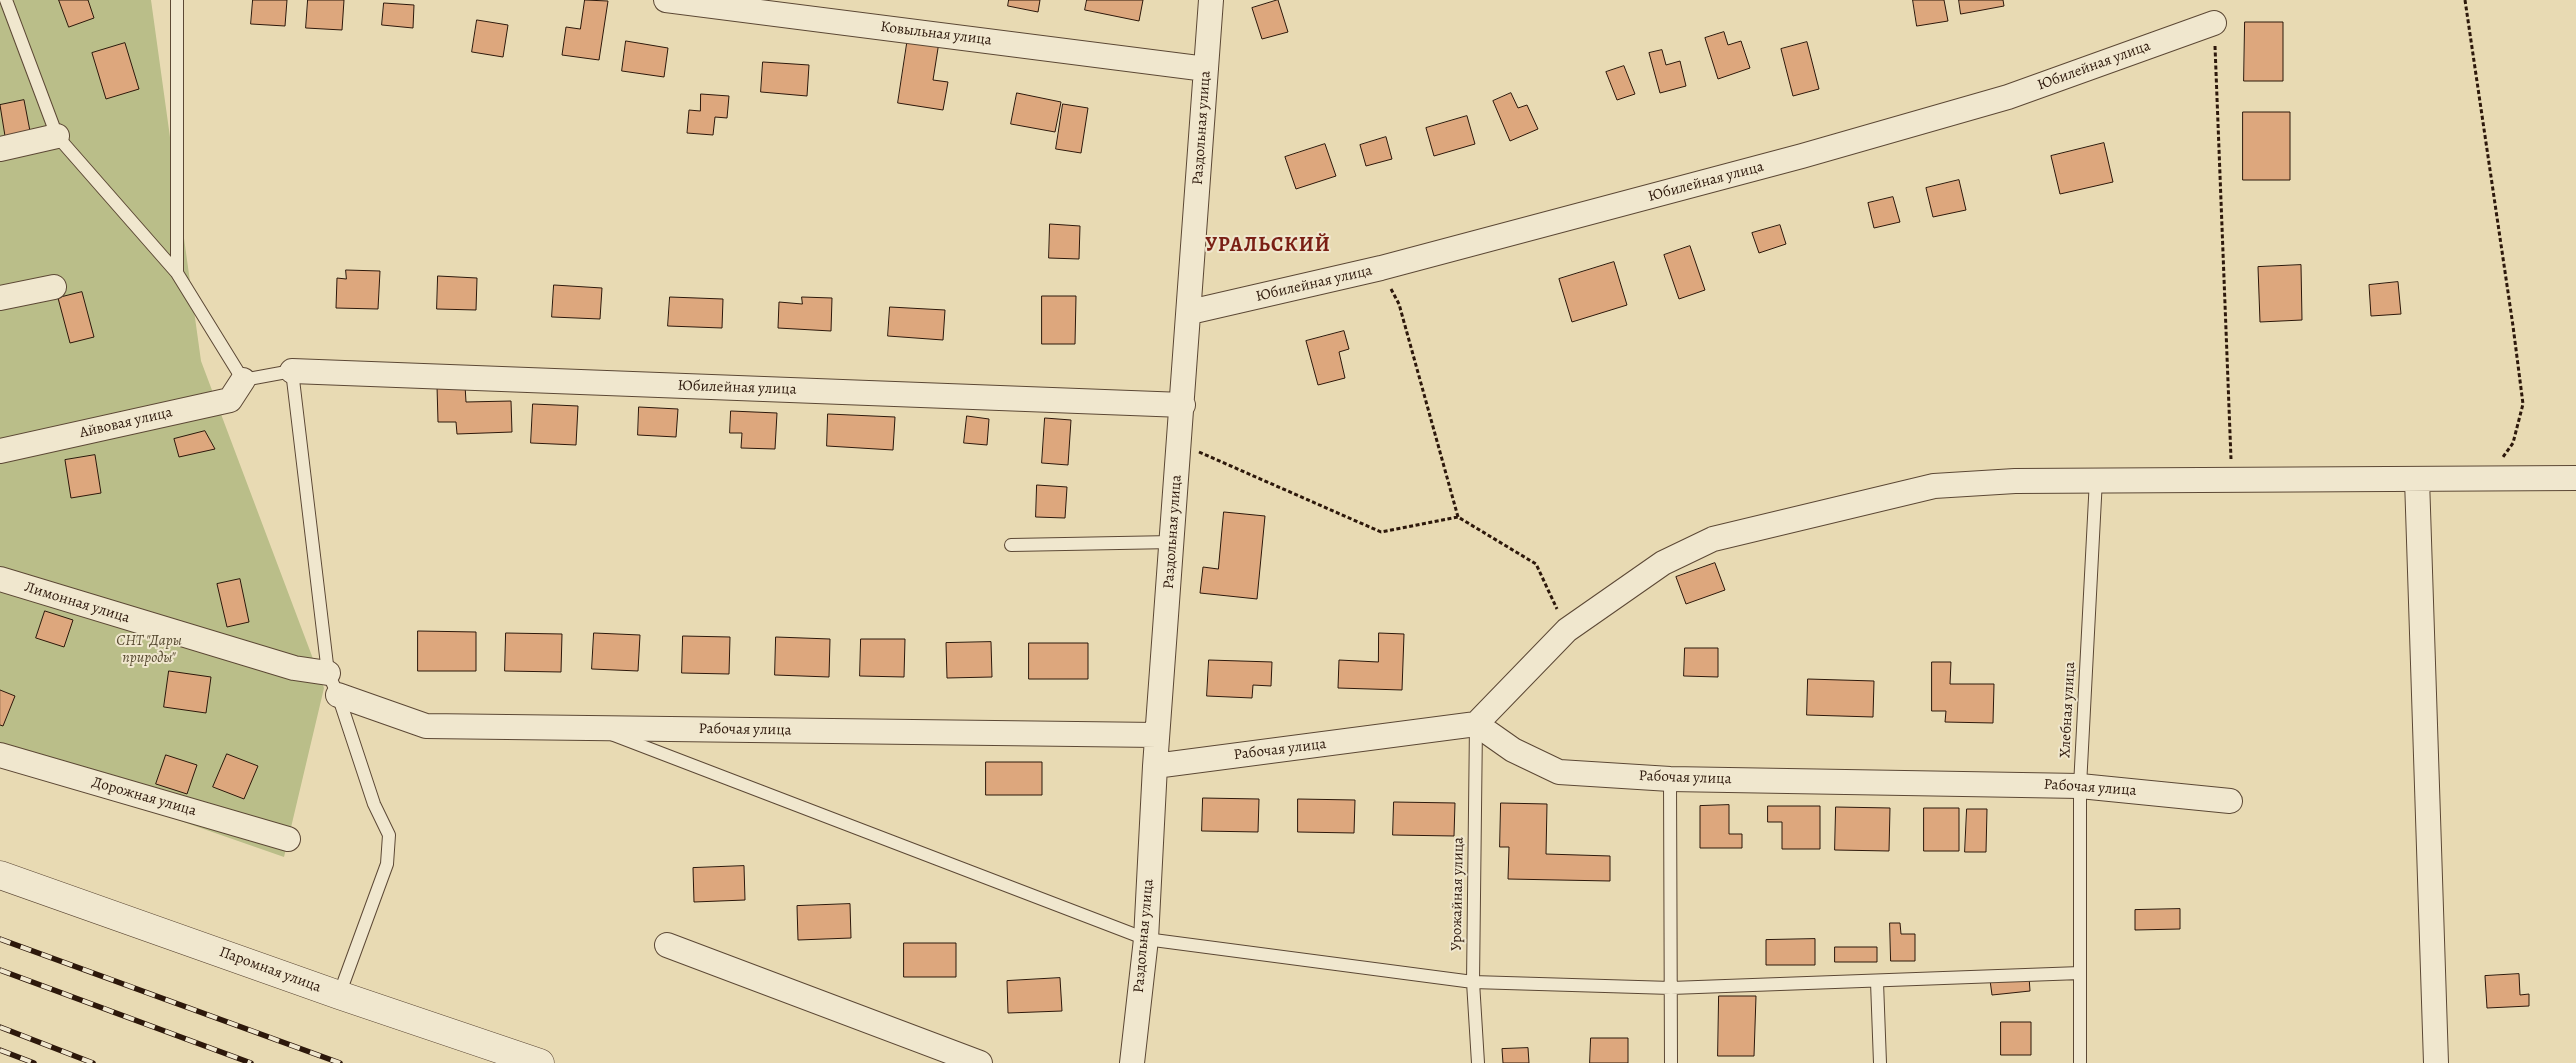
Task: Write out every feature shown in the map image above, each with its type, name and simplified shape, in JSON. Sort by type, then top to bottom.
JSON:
[{"type":"street","name":"Ковыльная улица","points":[[666,0],[1206,69]]},
{"type":"street","name":"Раздольная улица","points":[[1132,1063],[1146,939],[1157,735],[1190,312],[1211,0]]},
{"type":"street","name":"Юбилейная улица","points":[[1190,312],[1380,268],[1792,159],[2008,97],[2214,23]]},
{"type":"street","points":[[0,149],[57,136]]},
{"type":"street","points":[[0,298],[54,287]]},
{"type":"street","name":"Юбилейная улица","points":[[292,371],[1182,405]]},
{"type":"street","name":"Айвовая улица","points":[[0,451],[230,400],[243,380]]},
{"type":"street","points":[[1476,724],[1567,630],[1663,563],[1713,540],[1934,486],[2015,480],[2231,478],[2487,480],[2576,478]]},
{"type":"street","points":[[2417,479],[2436,1063]]},
{"type":"street","name":"Лимонная улица","points":[[0,579],[294,668],[328,673]]},
{"type":"street","name":"Рабочая улица","points":[[338,695],[426,726],[1157,735]]},
{"type":"street","name":"Рабочая улица","points":[[1155,766],[1476,724],[1512,750],[1558,772],[1670,779],[2080,786],[2230,801]]},
{"type":"street","name":"Дорожная улица","points":[[0,755],[288,839]]},
{"type":"street","name":"Паромная улица","points":[[0,875],[339,995],[540,1063]]},
{"type":"street","points":[[667,945],[980,1063]]},
{"type":"lane","points":[[6,0],[57,136],[177,273],[243,380],[292,371],[328,673],[338,695],[374,804],[389,835],[387,864],[339,995]]},
{"type":"lane","points":[[177,0],[177,273]]},
{"type":"lane","name":"Хлебная улица","points":[[2080,1063],[2080,786],[2096,480]]},
{"type":"lane","points":[[1011,545],[1173,542]]},
{"type":"lane","name":"Урожайная улица","points":[[1476,724],[1473,982],[1478,1063]]},
{"type":"lane","points":[[596,728],[1146,939],[1473,982],[1670,988],[2080,974]]},
{"type":"lane","points":[[1670,779],[1671,1063]]},
{"type":"lane","points":[[1877,982],[1880,1063]]},
{"type":"path","points":[[2465,0],[2523,404],[2513,443],[2487,480]]},
{"type":"path","points":[[2214,23],[2231,478]]},
{"type":"path","points":[[1380,268],[1399,304],[1458,517]]},
{"type":"path","points":[[1180,444],[1381,532],[1458,517],[1536,564],[1567,630]]},
{"type":"green space","name":"СНТ \"Дары природы\"","points":[[0,0],[151,0],[201,361],[324,688],[284,857],[0,758]]},
{"type":"building","points":[[59,0],[88,0],[94,18],[69,27]]},
{"type":"building","points":[[253,0],[287,0],[285,26],[251,24]]},
{"type":"building","points":[[308,0],[344,0],[342,30],[306,28]]},
{"type":"building","points":[[585,0],[608,1],[599,60],[562,55],[566,27],[580,29]]},
{"type":"building","points":[[1009,0],[1040,0],[1038,12],[1008,6]]},
{"type":"building","points":[[1087,0],[1143,0],[1139,21],[1085,10]]},
{"type":"building","points":[[1278,0],[1288,32],[1262,39],[1252,8]]},
{"type":"building","points":[[1913,0],[1944,0],[1948,21],[1917,26]]},
{"type":"building","points":[[1959,0],[2003,0],[2004,6],[1961,14]]},
{"type":"building","points":[[384,3],[414,5],[413,28],[382,25]]},
{"type":"building","points":[[477,20],[508,25],[503,57],[472,52]]},
{"type":"building","points":[[2245,22],[2283,22],[2283,81],[2244,81]]},
{"type":"building","points":[[1724,32],[1728,45],[1741,41],[1750,68],[1718,79],[1705,38]]},
{"type":"building","points":[[908,37],[939,42],[933,80],[948,82],[943,110],[898,103]]},
{"type":"building","points":[[626,41],[668,48],[664,77],[622,71]]},
{"type":"building","points":[[1807,42],[1819,89],[1793,96],[1781,49]]},
{"type":"building","points":[[125,43],[139,89],[106,99],[92,53]]},
{"type":"building","points":[[1662,50],[1666,65],[1680,61],[1686,86],[1660,93],[1649,53]]},
{"type":"building","points":[[763,62],[809,65],[807,96],[761,92]]},
{"type":"building","points":[[1624,66],[1635,94],[1617,100],[1606,72]]},
{"type":"building","points":[[1017,93],[1061,102],[1055,132],[1011,124]]},
{"type":"building","points":[[1511,93],[1518,108],[1527,105],[1538,129],[1510,141],[1493,101]]},
{"type":"building","points":[[701,94],[729,96],[727,118],[715,117],[713,135],[687,133],[689,110],[700,111]]},
{"type":"building","points":[[24,100],[30,131],[5,136],[0,105]]},
{"type":"building","points":[[1063,104],[1088,108],[1081,153],[1056,149]]},
{"type":"building","points":[[2243,112],[2290,112],[2290,180],[2243,180]]},
{"type":"building","points":[[1467,116],[1475,144],[1434,156],[1426,128]]},
{"type":"building","points":[[1386,137],[1392,159],[1366,166],[1360,145]]},
{"type":"building","points":[[2104,143],[2113,182],[2060,194],[2051,156]]},
{"type":"building","points":[[1325,144],[1336,176],[1296,189],[1285,157]]},
{"type":"building","points":[[1959,180],[1966,210],[1933,217],[1926,188]]},
{"type":"building","points":[[1893,197],[1900,222],[1874,228],[1868,203]]},
{"type":"building","points":[[1050,224],[1080,226],[1079,259],[1049,258]]},
{"type":"building","points":[[1780,225],[1786,244],[1759,253],[1752,233]]},
{"type":"building","points":[[1690,246],[1705,290],[1679,299],[1664,255]]},
{"type":"building","points":[[1614,262],[1627,305],[1572,322],[1559,279]]},
{"type":"building","points":[[2301,265],[2302,320],[2260,322],[2258,267]]},
{"type":"building","points":[[346,270],[380,271],[378,309],[336,308],[337,278],[346,279]]},
{"type":"building","points":[[438,276],[477,278],[476,310],[437,309]]},
{"type":"building","points":[[2398,282],[2401,314],[2371,316],[2369,285]]},
{"type":"building","points":[[554,285],[602,288],[600,319],[552,317]]},
{"type":"building","points":[[82,292],[94,337],[70,343],[58,298]]},
{"type":"building","points":[[1042,296],[1076,296],[1075,344],[1042,344]]},
{"type":"building","points":[[670,297],[723,299],[722,328],[668,326]]},
{"type":"building","points":[[802,297],[832,298],[831,331],[778,328],[779,302],[802,304]]},
{"type":"building","points":[[890,307],[945,310],[943,340],[888,336]]},
{"type":"building","points":[[1344,331],[1349,349],[1339,352],[1345,378],[1318,385],[1306,341]]},
{"type":"building","points":[[465,385],[466,402],[511,401],[512,432],[457,434],[456,422],[438,422],[437,386]]},
{"type":"building","points":[[533,404],[578,406],[576,445],[531,443]]},
{"type":"building","points":[[639,407],[678,409],[676,437],[638,435]]},
{"type":"building","points":[[731,411],[777,413],[775,449],[741,448],[742,433],[730,433]]},
{"type":"building","points":[[828,414],[895,417],[893,450],[827,446]]},
{"type":"building","points":[[967,416],[989,419],[987,445],[964,443]]},
{"type":"building","points":[[1045,418],[1071,420],[1068,465],[1042,463]]},
{"type":"building","points":[[205,431],[215,449],[179,457],[174,439]]},
{"type":"building","points":[[95,455],[101,493],[71,498],[65,460]]},
{"type":"building","points":[[1037,485],[1067,487],[1065,518],[1036,517]]},
{"type":"building","points":[[1224,512],[1265,516],[1257,599],[1200,593],[1203,567],[1218,569]]},
{"type":"building","points":[[1715,563],[1725,590],[1686,604],[1676,577]]},
{"type":"building","points":[[240,579],[249,622],[227,627],[217,584]]},
{"type":"building","points":[[45,611],[73,620],[64,647],[36,638]]},
{"type":"building","points":[[418,631],[476,632],[476,671],[418,671]]},
{"type":"building","points":[[506,633],[562,634],[561,672],[505,671]]},
{"type":"building","points":[[594,633],[640,635],[638,671],[592,669]]},
{"type":"building","points":[[1379,633],[1404,634],[1402,690],[1338,688],[1339,660],[1378,662]]},
{"type":"building","points":[[683,636],[730,637],[729,674],[682,673]]},
{"type":"building","points":[[776,637],[830,639],[829,677],[775,675]]},
{"type":"building","points":[[861,639],[905,639],[904,677],[860,676]]},
{"type":"building","points":[[991,642],[992,677],[947,678],[946,643]]},
{"type":"building","points":[[1029,643],[1088,643],[1088,679],[1029,679]]},
{"type":"building","points":[[1685,648],[1718,648],[1718,677],[1684,676]]},
{"type":"building","points":[[1209,660],[1272,662],[1271,686],[1253,685],[1252,698],[1207,696]]},
{"type":"building","points":[[1932,662],[1951,662],[1950,684],[1994,684],[1993,723],[1945,722],[1946,711],[1932,711]]},
{"type":"building","points":[[169,671],[211,677],[206,713],[164,707]]},
{"type":"building","points":[[1808,679],[1874,681],[1873,717],[1807,715]]},
{"type":"building","points":[[0,690],[15,696],[3,726],[0,725]]},
{"type":"building","points":[[227,754],[258,766],[244,799],[213,787]]},
{"type":"building","points":[[166,755],[197,765],[187,794],[156,784]]},
{"type":"building","points":[[986,762],[1042,762],[1042,795],[986,795]]},
{"type":"building","points":[[1203,798],[1259,799],[1258,832],[1202,831]]},
{"type":"building","points":[[1298,799],[1355,800],[1354,833],[1298,832]]},
{"type":"building","points":[[1394,802],[1455,803],[1454,836],[1393,835]]},
{"type":"building","points":[[1501,803],[1547,804],[1546,854],[1610,856],[1610,881],[1508,879],[1509,847],[1500,847]]},
{"type":"building","points":[[1729,805],[1729,834],[1742,834],[1742,848],[1700,848],[1700,806]]},
{"type":"building","points":[[1768,806],[1820,806],[1820,849],[1782,849],[1782,822],[1768,822]]},
{"type":"building","points":[[1836,807],[1890,808],[1889,851],[1835,850]]},
{"type":"building","points":[[1924,808],[1959,808],[1959,851],[1924,851]]},
{"type":"building","points":[[1967,809],[1987,809],[1986,852],[1965,852]]},
{"type":"building","points":[[744,866],[745,900],[694,902],[693,868]]},
{"type":"building","points":[[850,904],[851,938],[798,940],[797,906]]},
{"type":"building","points":[[2180,909],[2180,929],[2135,930],[2135,910]]},
{"type":"building","points":[[1890,923],[1900,923],[1901,934],[1915,934],[1915,961],[1891,961]]},
{"type":"building","points":[[1815,939],[1815,965],[1766,965],[1766,940]]},
{"type":"building","points":[[904,943],[956,943],[956,977],[904,977]]},
{"type":"building","points":[[1835,947],[1877,947],[1877,962],[1835,962]]},
{"type":"building","points":[[2519,974],[2520,995],[2529,994],[2529,1006],[2487,1008],[2485,976]]},
{"type":"building","points":[[2029,976],[2030,991],[1992,995],[1990,980]]},
{"type":"building","points":[[1060,978],[1062,1011],[1008,1013],[1007,981]]},
{"type":"building","points":[[1719,996],[1756,996],[1754,1056],[1718,1056]]},
{"type":"building","points":[[2001,1022],[2031,1022],[2031,1055],[2001,1055]]},
{"type":"building","points":[[1591,1038],[1628,1038],[1628,1063],[1590,1063]]},
{"type":"building","points":[[1528,1048],[1529,1063],[1503,1063],[1502,1049]]},
{"type":"railway","points":[[0,939],[340,1063]]},
{"type":"railway","points":[[0,970],[251,1063]]},
{"type":"railway","points":[[0,1027],[93,1063]]},
{"type":"railway","points":[[0,1050],[34,1063]]},
{"type":"district","name":"УРАЛЬСКИЙ","points":[[1268,246]]}]
